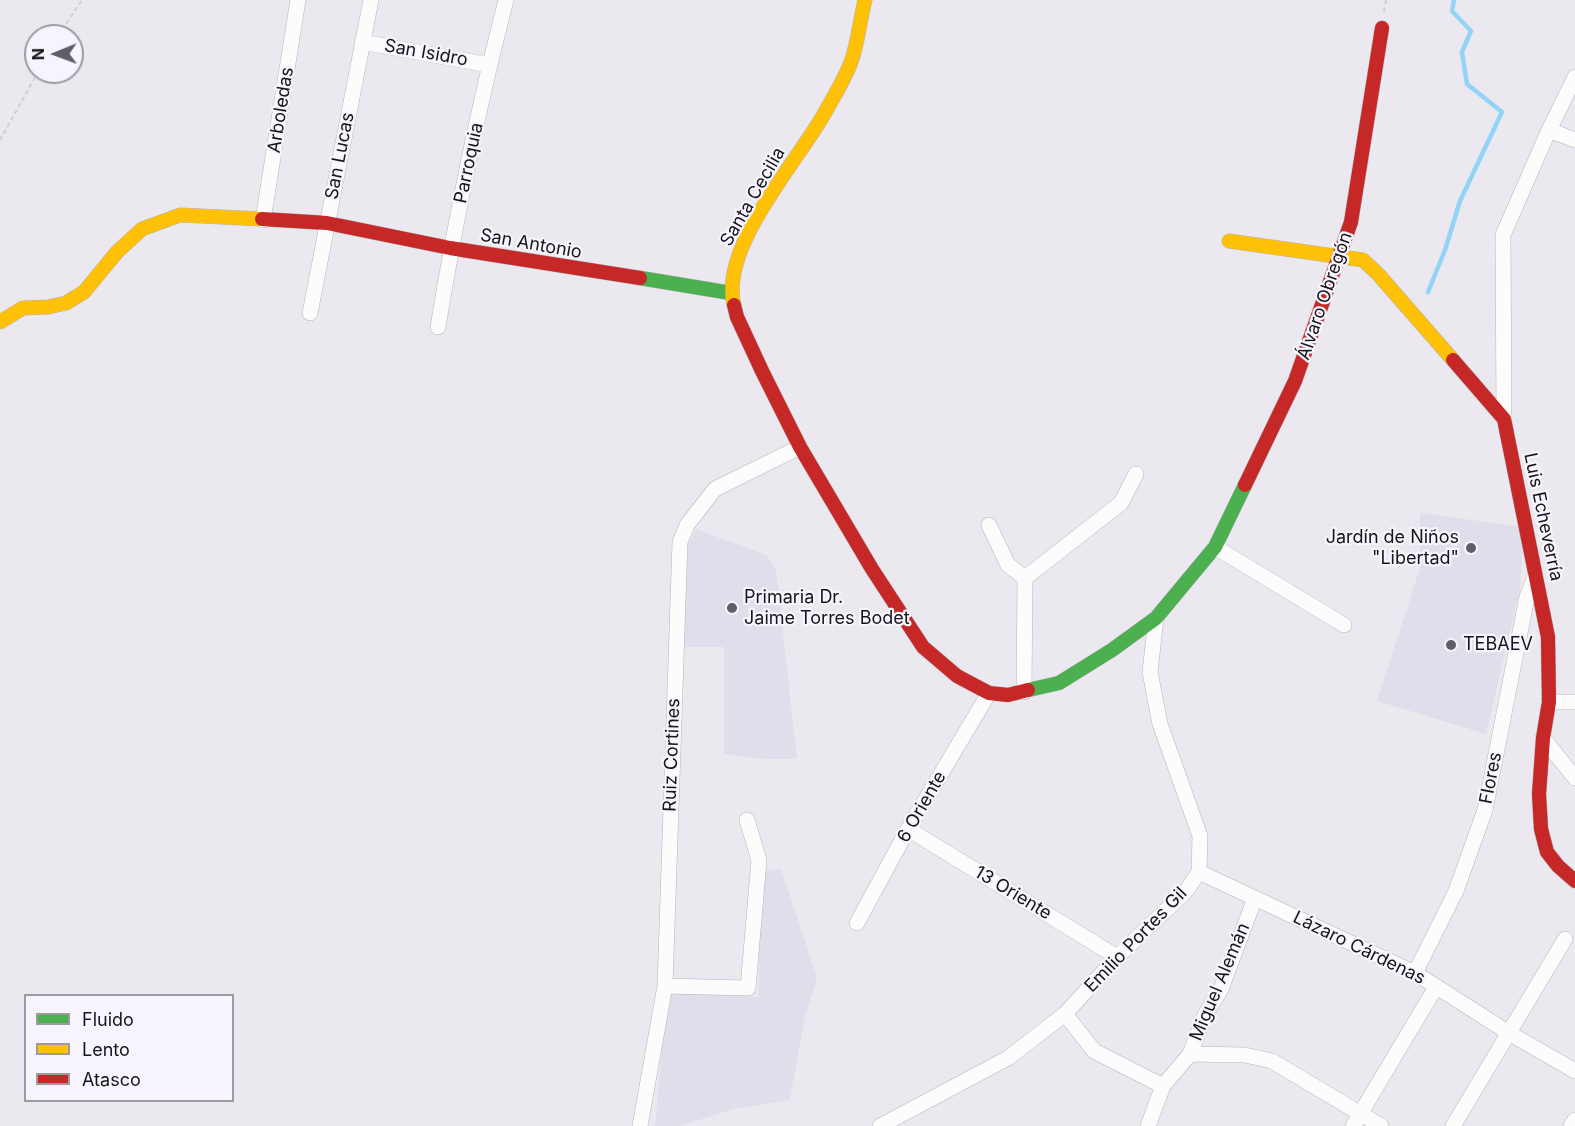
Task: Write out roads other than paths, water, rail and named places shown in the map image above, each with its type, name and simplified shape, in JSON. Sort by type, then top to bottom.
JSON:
[{"type":"street","name":"Arboledas","points":[[263,220],[298,0]]},
{"type":"street","name":"San Lucas","points":[[310,313],[370,0]]},
{"type":"street","name":"Parroquia","points":[[438,327],[450,248],[489,65],[506,0]]},
{"type":"street","name":"Santa Cecilia","points":[[800,447],[737,317],[731,293],[732,276],[741,247],[767,202],[828,110],[851,62],[865,0]]},
{"type":"street","name":"Álvaro Obregón","points":[[800,447],[872,568],[923,647],[957,676],[989,693],[1008,695],[1024,693],[1059,683],[1112,650],[1156,618],[1215,547],[1295,381],[1351,222],[1382,28]]},
{"type":"street","name":"San Isidro","points":[[362,42],[489,65]]},
{"type":"street","points":[[1504,419],[1503,235],[1575,76]]},
{"type":"street","points":[[1549,130],[1575,140]]},
{"type":"street","name":"San Antonio","points":[[0,322],[23,308],[48,307],[66,303],[84,292],[117,252],[142,229],[180,215],[327,223],[450,248],[731,293]]},
{"type":"street","name":"Luis Echeverría","points":[[1229,241],[1362,260],[1378,274],[1504,419],[1548,636],[1549,702],[1543,738],[1539,794],[1541,829],[1547,852],[1558,866],[1575,881]]},
{"type":"street","name":"Ruiz Cortines","points":[[640,1126],[665,986],[680,542],[687,525],[715,489],[800,447]]},
{"type":"street","points":[[1025,578],[1121,503],[1136,474]]},
{"type":"street","points":[[989,525],[1008,566],[1025,578]]},
{"type":"street","points":[[1215,547],[1344,625]]},
{"type":"street","name":"Flores","points":[[1415,973],[1456,891],[1485,810],[1527,597],[1537,573]]},
{"type":"street","points":[[1024,693],[1025,578]]},
{"type":"street","name":"Emilio Portes Gil","points":[[880,1126],[1008,1058],[1065,1014],[1117,957],[1186,891],[1199,872],[1200,836],[1160,724],[1150,672],[1156,618]]},
{"type":"street","name":"6 Oriente","points":[[857,923],[908,829],[989,693]]},
{"type":"street","points":[[1549,702],[1575,702]]},
{"type":"street","points":[[1543,738],[1575,778]]},
{"type":"street","points":[[665,986],[748,988],[759,861],[747,820]]},
{"type":"street","name":"13 Oriente","points":[[908,829],[1117,957]]},
{"type":"street","points":[[759,861],[776,863]]},
{"type":"street","name":"Lázaro Cárdenas","points":[[1199,872],[1415,973],[1509,1033],[1575,1071]]},
{"type":"street","name":"Miguel Alemán","points":[[1148,1126],[1163,1086],[1190,1054],[1205,1015],[1221,989],[1255,898]]},
{"type":"street","points":[[1453,1126],[1565,939]]},
{"type":"street","points":[[1357,1120],[1436,987]]},
{"type":"street","points":[[1065,1014],[1094,1052],[1163,1086]]},
{"type":"street","points":[[1190,1054],[1245,1055],[1272,1061],[1357,1120],[1381,1126]]},
{"type":"street","points":[[1571,1126],[1575,1120]]},
{"type":"waterway","points":[[1428,292],[1445,250],[1460,201],[1502,112],[1467,84],[1462,52],[1471,31],[1452,11],[1454,0]]},
{"type":"place","name":"Jardín de Niños \"Libertad\"","points":[[1471,548]]},
{"type":"place","name":"Primaria Dr. Jaime Torres Bodet","points":[[732,608]]},
{"type":"place","name":"TEBAEV","points":[[1451,645]]}]
